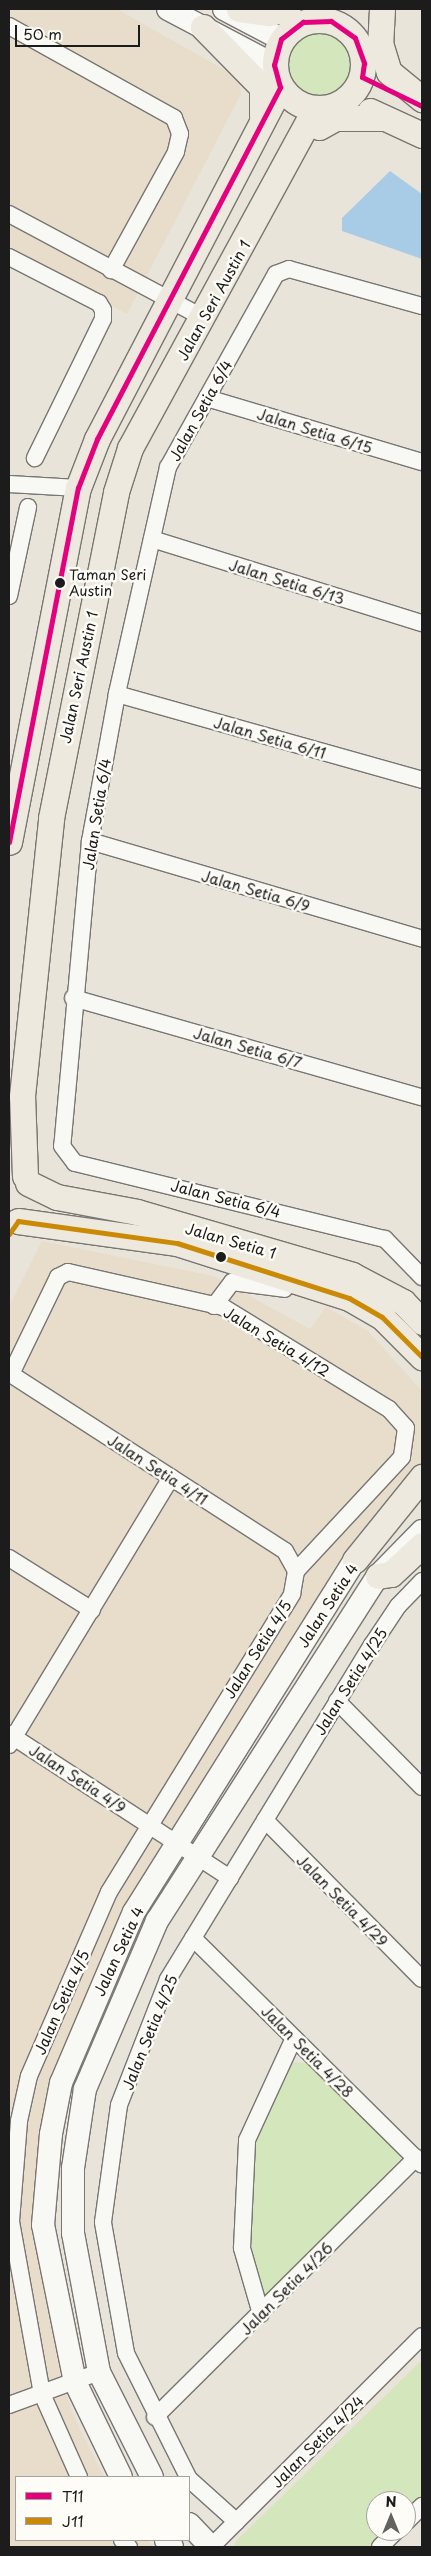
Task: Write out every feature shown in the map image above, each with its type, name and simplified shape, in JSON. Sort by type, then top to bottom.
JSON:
[{"type":"main road","points":[[239,9],[269,13],[288,9]]},
{"type":"main road","points":[[355,38],[370,9]]},
{"type":"main road","points":[[382,9],[380,42],[389,72],[422,98]]},
{"type":"main road","points":[[9,842],[78,488],[97,439],[262,121],[277,76],[281,39],[290,29],[319,14],[355,38],[364,64],[362,77],[347,98],[315,108],[296,102],[277,76]]},
{"type":"main road","points":[[203,27],[262,87],[262,121]]},
{"type":"main road","points":[[362,77],[422,106]]},
{"type":"main road","points":[[347,98],[384,118],[422,135]]},
{"type":"main road","name":"Jalan Seri Austin 1","points":[[12,1227],[28,1204],[21,1174],[22,1096],[51,818],[116,492],[130,448],[204,318],[315,108]]},
{"type":"main road","points":[[299,139],[335,118],[384,118]]},
{"type":"main road","name":"Jalan Setia 1","points":[[21,1174],[57,1197],[137,1212],[352,1276],[403,1302],[422,1322]]},
{"type":"main road","name":"Jalan Setia 1","points":[[12,1227],[177,1243],[330,1292],[382,1317],[422,1357]]},
{"type":"main road","points":[[382,1317],[422,1370]]},
{"type":"main road","points":[[355,1560],[422,1477]]},
{"type":"main road","points":[[378,1576],[391,1574],[422,1545]]},
{"type":"street","points":[[168,9],[203,27],[277,76]]},
{"type":"street","points":[[224,9],[281,39]]},
{"type":"street","points":[[9,26],[174,118],[180,134],[176,152],[111,270]]},
{"type":"street","points":[[9,214],[204,318]]},
{"type":"street","points":[[9,257],[100,303],[103,310],[103,319],[35,458]]},
{"type":"street","name":"Jalan Setia 6/4","points":[[422,306],[289,269],[276,274],[168,467],[117,694],[90,841],[73,998],[62,1146],[75,1163],[385,1239],[422,1277]]},
{"type":"street","name":"Jalan Setia 6/15","points":[[207,398],[422,462]]},
{"type":"street","points":[[9,484],[78,488]]},
{"type":"street","points":[[9,596],[28,507]]},
{"type":"street","name":"Jalan Setia 6/13","points":[[152,539],[422,623]]},
{"type":"street","name":"Jalan Setia 6/11","points":[[117,694],[422,780]]},
{"type":"street","name":"Jalan Setia 6/9","points":[[90,841],[422,938]]},
{"type":"street","name":"Jalan Setia 6/7","points":[[73,998],[421,1097]]},
{"type":"street","name":"Jalan Setia 4/12","points":[[10,1373],[62,1273],[214,1306],[389,1409],[406,1428],[402,1457],[296,1571]]},
{"type":"street","points":[[214,1306],[226,1286],[242,1280],[310,1295],[330,1292]]},
{"type":"street","name":"Jalan Setia 4/11","points":[[10,1373],[285,1551],[296,1571]]},
{"type":"street","points":[[10,1739],[92,1610],[171,1477]]},
{"type":"street","name":"Jalan Setia 4","points":[[121,2476],[75,2382],[43,2225],[51,2134],[62,2083],[95,1999],[134,1912],[355,1560],[422,1492]]},
{"type":"street","name":"Jalan Setia 4","points":[[151,2476],[99,2372],[73,2233],[73,2168],[85,2089],[157,1921],[378,1576],[422,1531]]},
{"type":"street","points":[[9,1558],[92,1610]]},
{"type":"street","name":"Jalan Setia 4/5","points":[[79,2476],[42,2394],[11,2221],[13,2144],[29,2076],[52,2020],[110,1892],[148,1823],[292,1594],[296,1571]]},
{"type":"street","name":"Jalan Setia 4/25","points":[[187,2476],[155,2417],[126,2353],[103,2222],[120,2105],[168,1979],[337,1701],[419,1590]]},
{"type":"street","points":[[337,1701],[422,1787]]},
{"type":"street","name":"Jalan Setia 4/9","points":[[10,1739],[148,1823],[230,1878]]},
{"type":"street","name":"Jalan Setia 4/29","points":[[265,1820],[422,1979]]},
{"type":"street","name":"Jalan Setia 4/28","points":[[193,1938],[419,2161]]},
{"type":"street","points":[[261,2314],[242,2248],[247,2140],[294,2038]]},
{"type":"street","name":"Jalan Setia 4/26","points":[[155,2417],[419,2161]]},
{"type":"street","name":"Jalan Setia 4/24","points":[[211,2547],[422,2336]]},
{"type":"street","points":[[9,2405],[99,2372]]},
{"type":"street","name":"Jalan Setia 4/25","points":[[190,2480],[237,2522]]},
{"type":"street","points":[[190,2525],[211,2547]]},
{"type":"shaded area","points":[[9,9],[117,9],[239,78],[241,94],[127,314],[9,252]]},
{"type":"shaded area","points":[[42,1241],[213,1276],[310,1329],[326,1307],[368,1331],[422,1391],[422,1468],[332,1570],[315,1610],[56,2069],[33,2221],[60,2374],[73,2415],[104,2476],[15,2476],[15,2541],[148,2541],[154,2547],[9,2547],[9,1307]]},
{"type":"green space","points":[[314,31],[326,31],[338,36],[348,46],[353,58],[351,77],[338,92],[326,97],[314,97],[302,92],[292,82],[287,70],[287,58],[292,46],[302,36]]},
{"type":"green space","points":[[291,2062],[308,2063],[402,2157],[267,2298],[257,2281],[248,2219],[257,2137]]},
{"type":"green space","points":[[422,2360],[422,2495],[416,2501],[416,2491],[366,2491],[366,2541],[377,2541],[371,2547],[235,2547],[236,2541]]},
{"type":"water","points":[[390,171],[422,194],[422,259],[342,231],[342,218]]},
{"type":"transit line","name":"T11","points":[[9,842],[78,488],[97,439],[280,87],[274,65],[281,39],[303,22],[331,21],[355,38],[364,63],[362,77],[422,106]]},
{"type":"transit line","name":"J11","points":[[9,1234],[18,1221],[177,1243],[349,1298],[382,1317],[422,1357]]},
{"type":"place","name":"Taman Seri Austin","points":[[60,583]]}]
